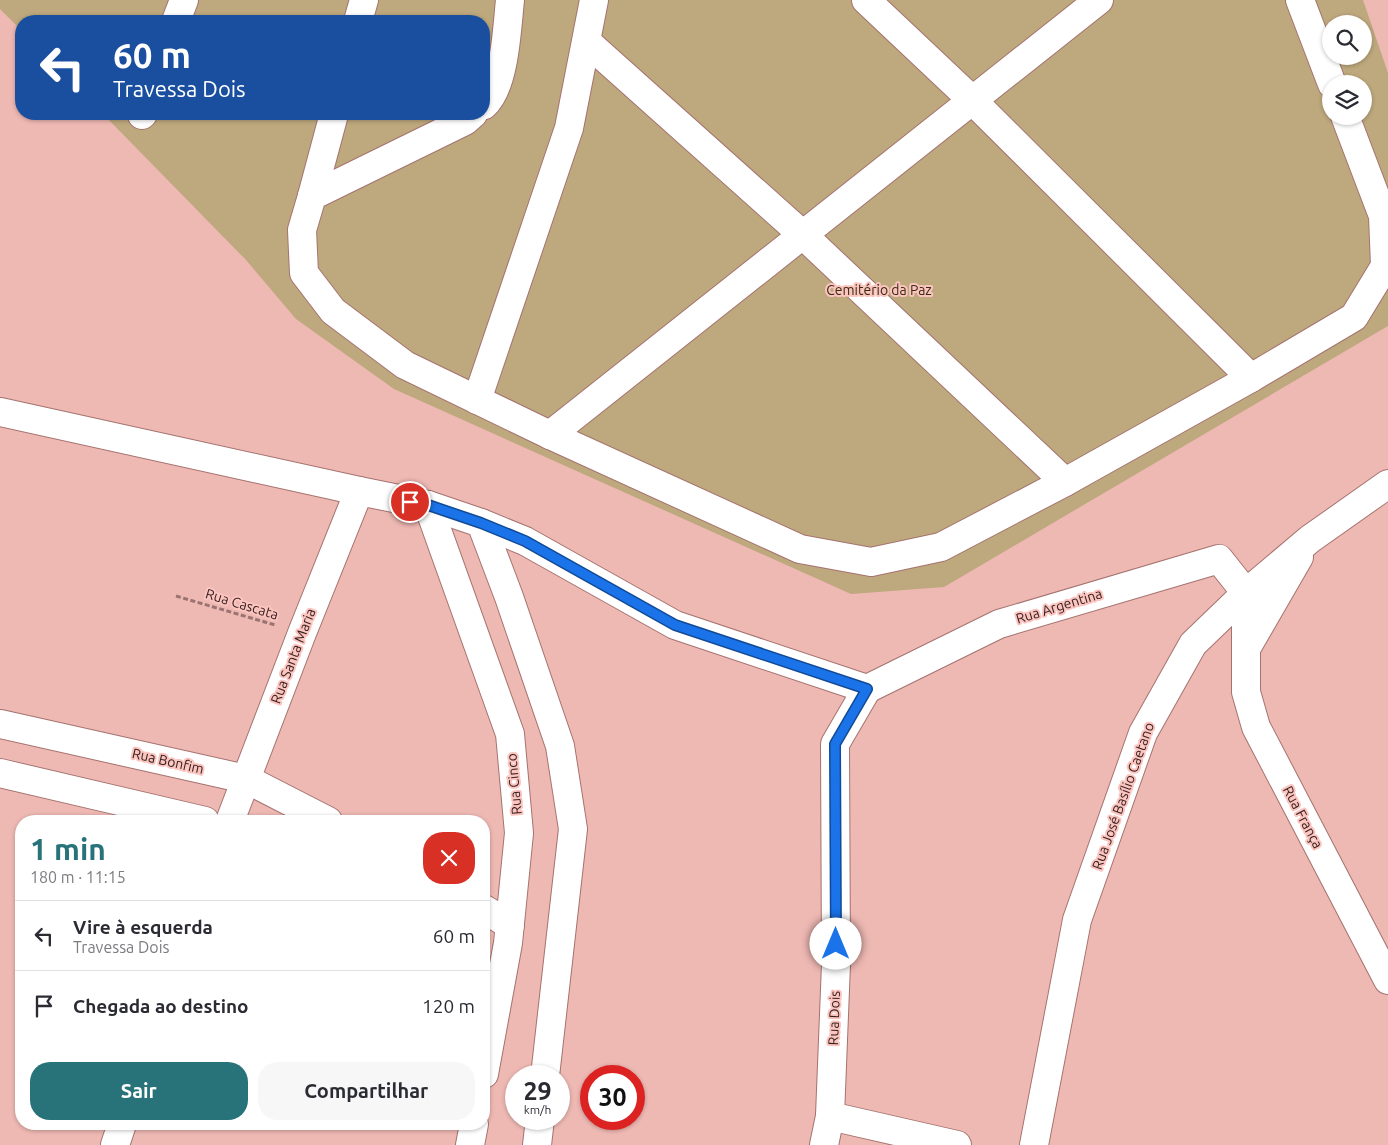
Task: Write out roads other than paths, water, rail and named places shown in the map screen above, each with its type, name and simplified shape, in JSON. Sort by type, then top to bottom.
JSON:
[{"type":"street","points":[[178,15],[184,0]]},
{"type":"street","points":[[360,15],[364,0]]},
{"type":"street","points":[[490,97],[502,67],[510,0]]},
{"type":"street","points":[[478,400],[569,128],[594,0]]},
{"type":"street","points":[[866,0],[972,100],[1251,378]]},
{"type":"street","points":[[550,435],[1099,0]]},
{"type":"street","points":[[1300,0],[1329,75]]},
{"type":"street","points":[[587,42],[803,235],[1065,482]]},
{"type":"street","points":[[332,120],[302,230],[304,274],[333,311],[405,365],[550,435],[800,550],[871,562],[941,547],[1065,482],[1251,378],[1354,317],[1385,266],[1383,216],[1348,125]]},
{"type":"street","points":[[312,196],[466,120]]},
{"type":"street","points":[[0,412],[428,505],[481,523],[525,541],[675,625],[867,689]]},
{"type":"street","name":"Rua José Basílio Caetano","points":[[1034,1145],[1078,920],[1143,733],[1192,644],[1246,593],[1310,538],[1388,484]]},
{"type":"street","name":"Rua Santa Maria","points":[[232,815],[359,491]]},
{"type":"street","name":"Rua Cinco","points":[[428,505],[510,734],[519,833],[510,925],[493,972],[490,1006]]},
{"type":"street","points":[[481,523],[510,597],[560,746],[573,829],[545,1065]]},
{"type":"street","name":"Rua França","points":[[1247,646],[1310,538]]},
{"type":"street","name":"Rua Argentina","points":[[867,689],[999,624],[1219,559],[1246,593]]},
{"type":"street","name":"Rua França","points":[[1246,593],[1246,692],[1256,727],[1388,980]]},
{"type":"street","name":"Rua Dois","points":[[824,1145],[830,1116],[836,964],[835,744],[867,689]]},
{"type":"street","name":"Rua Bonfim","points":[[0,724],[246,779],[316,815]]},
{"type":"street","points":[[0,773],[179,815]]},
{"type":"street","points":[[490,913],[510,925]]},
{"type":"street","points":[[830,1116],[957,1145]]},
{"type":"street","points":[[115,1145],[120,1130]]},
{"type":"street","points":[[470,1145],[473,1130]]},
{"type":"street","points":[[537,1145],[539,1130]]},
{"type":"park label","name":"Cemitério da Paz","points":[[879,290]]}]
